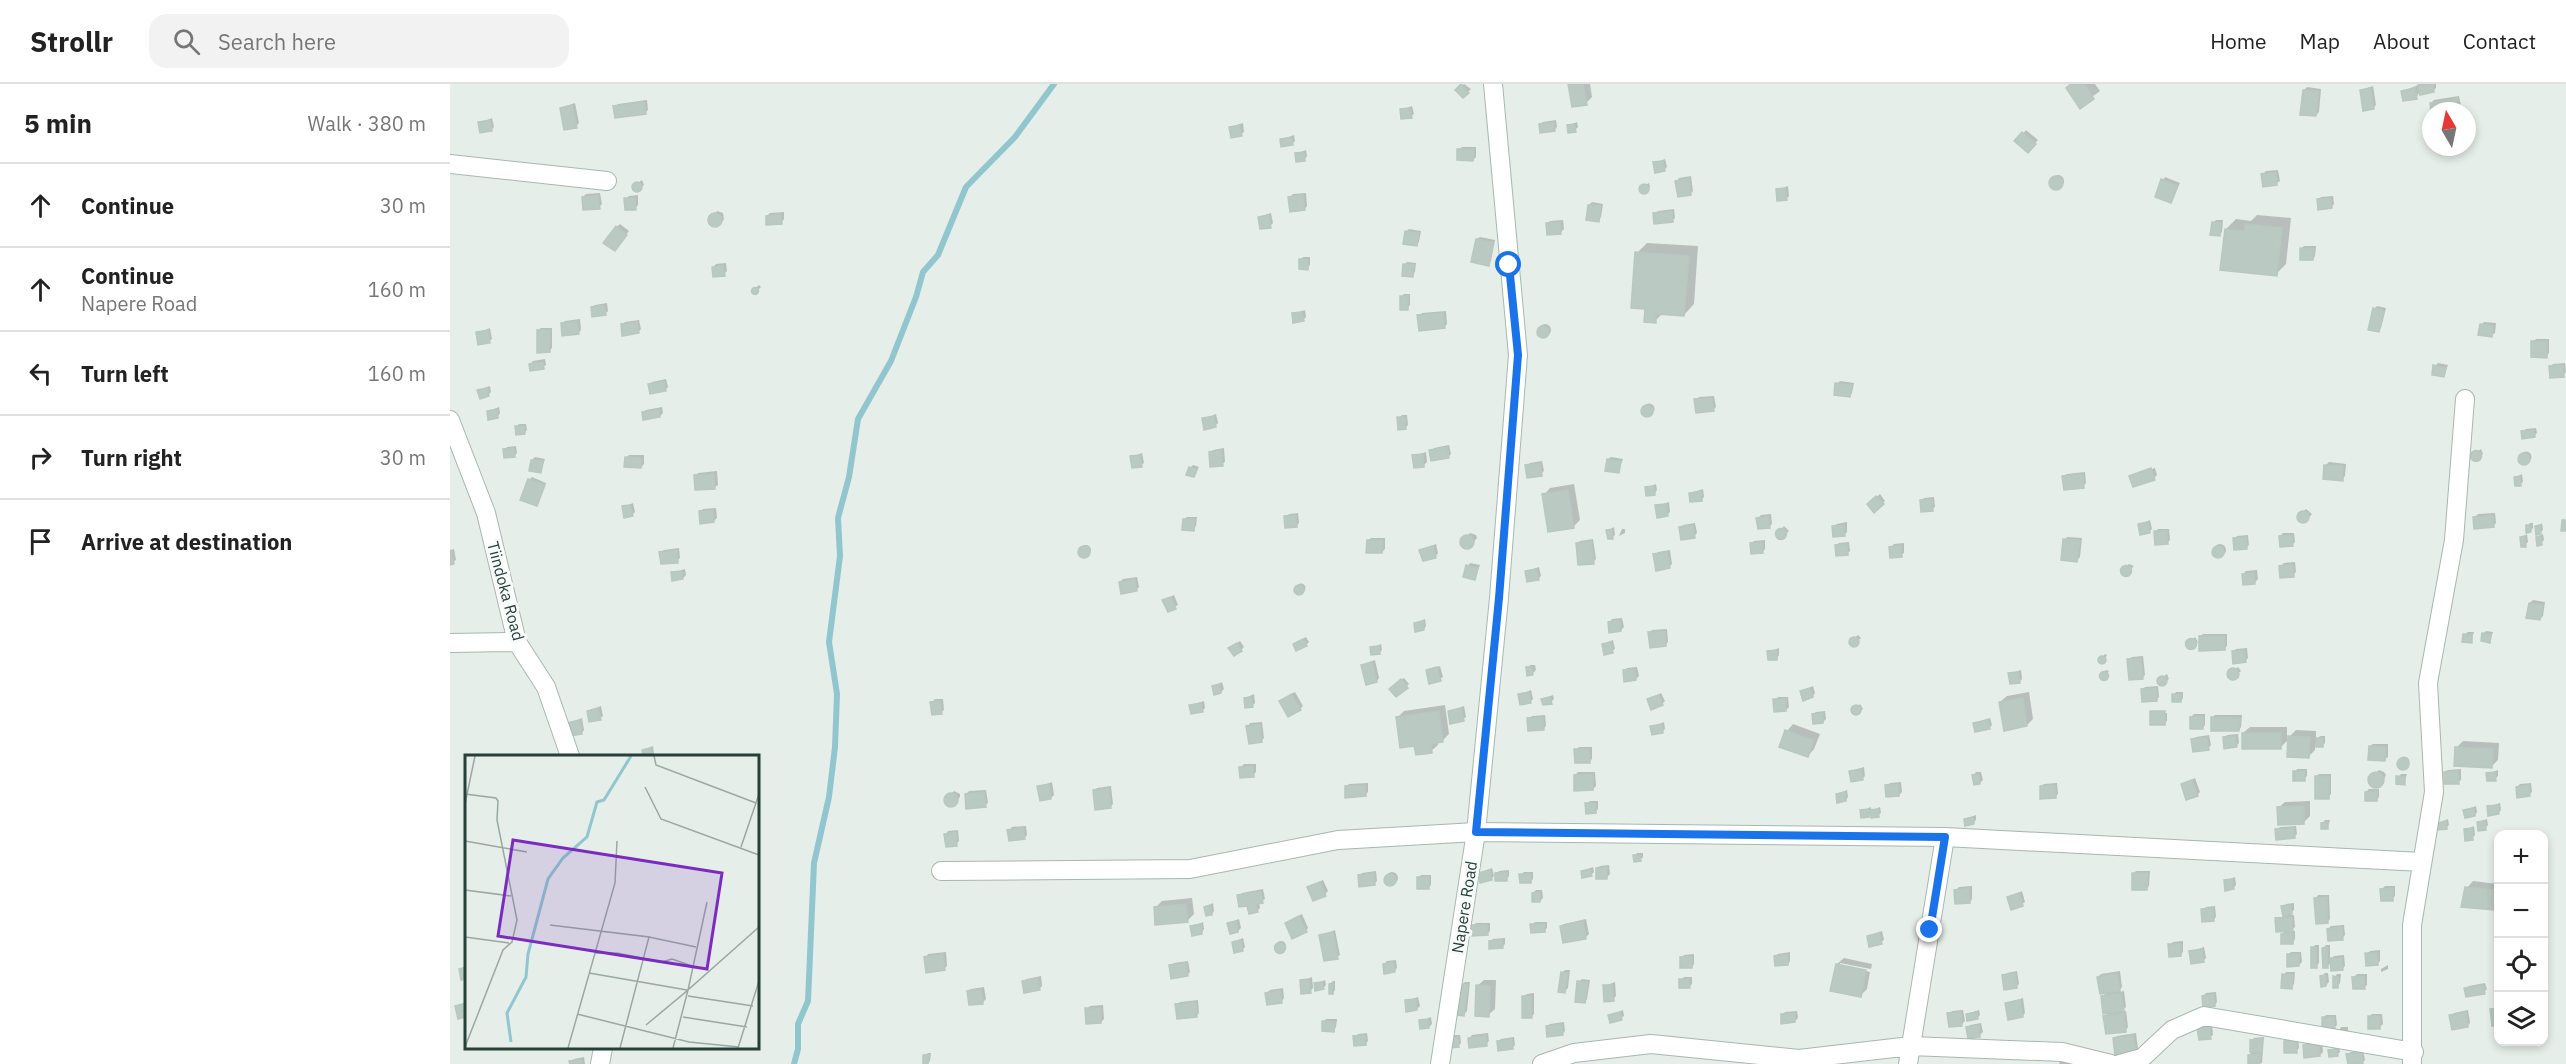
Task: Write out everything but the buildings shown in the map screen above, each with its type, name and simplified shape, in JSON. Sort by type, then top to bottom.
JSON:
[{"type":"street","name":"Napere Road","points":[[1440,1064],[1476,832],[1499,598],[1518,355],[1493,84]]},
{"type":"street","points":[[450,164],[608,181]]},
{"type":"street","points":[[2120,1064],[2142,1058],[2172,1030],[2204,1016],[2413,1058],[2412,925],[2434,792],[2428,683],[2454,540],[2465,399]]},
{"type":"street","name":"Tiindoka Road","points":[[450,420],[486,513],[517,642],[546,687],[570,755]]},
{"type":"street","points":[[450,643],[517,642]]},
{"type":"street","points":[[941,871],[1190,868],[1338,840],[1476,832],[1945,837],[2422,862]]},
{"type":"street","points":[[1908,1064],[1945,837]]},
{"type":"street","points":[[1542,1064],[1574,1053],[1651,1044],[1799,1059],[1911,1046],[2062,1052],[2111,1064]]},
{"type":"street","points":[[600,1064],[603,1049]]},
{"type":"waterway","points":[[794,1064],[798,1049],[798,1024],[808,1001],[814,863],[829,797],[835,747],[837,694],[829,642],[840,556],[838,518],[849,477],[858,419],[891,361],[916,297],[923,272],[938,255],[966,187],[1015,137],[1054,84]]},
{"type":"route","points":[[1509,265],[1518,355],[1499,598],[1476,832],[1945,837],[1930,930]]}]
